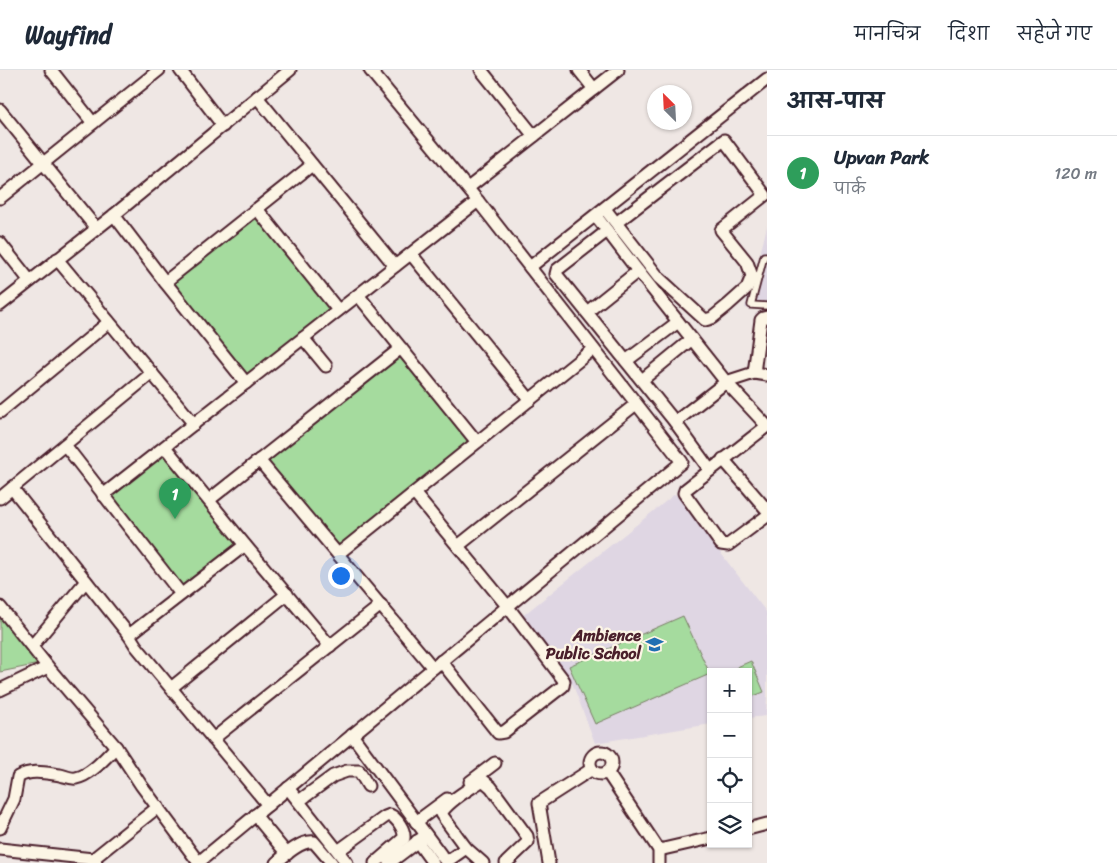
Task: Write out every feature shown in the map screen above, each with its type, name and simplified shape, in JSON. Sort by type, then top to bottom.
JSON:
[{"type":"street","points":[[51,70],[92,123]]},
{"type":"street","points":[[0,198],[159,70]]},
{"type":"street","points":[[180,70],[223,126]]},
{"type":"street","points":[[0,305],[114,215],[290,70]]},
{"type":"street","points":[[0,607],[116,747],[141,785],[199,863],[682,462],[468,188],[370,70]]},
{"type":"street","points":[[481,70],[534,136]]},
{"type":"street","points":[[579,70],[594,89]]},
{"type":"street","points":[[468,188],[618,70]]},
{"type":"street","points":[[530,267],[767,79]]},
{"type":"street","points":[[256,97],[395,266]]},
{"type":"street","points":[[1,112],[96,228]]},
{"type":"street","points":[[600,212],[659,278],[705,320],[712,318],[747,288],[752,276],[747,262],[721,230],[766,195],[712,124]]},
{"type":"street","points":[[710,470],[675,422],[555,272],[724,140]]},
{"type":"street","points":[[165,282],[312,165]]},
{"type":"street","points":[[104,495],[478,201]]},
{"type":"street","points":[[257,209],[338,310]]},
{"type":"street","points":[[114,215],[246,383]]},
{"type":"street","points":[[612,227],[638,272],[726,382],[767,426],[685,490],[684,493],[724,546],[767,516]]},
{"type":"street","points":[[0,243],[30,281]]},
{"type":"street","points":[[411,254],[530,400]]},
{"type":"street","points":[[57,259],[194,424]]},
{"type":"street","points":[[587,312],[638,272]]},
{"type":"street","points":[[358,295],[477,442]]},
{"type":"street","points":[[754,373],[761,320],[767,317]]},
{"type":"street","points":[[0,412],[109,322]]},
{"type":"street","points":[[626,361],[678,322]]},
{"type":"street","points":[[303,338],[326,366]]},
{"type":"street","points":[[622,385],[639,377],[692,340]]},
{"type":"street","points":[[209,500],[401,348]]},
{"type":"street","points":[[338,554],[593,349]]},
{"type":"street","points":[[0,498],[152,373]]},
{"type":"street","points":[[675,422],[726,382],[754,373],[767,375]]},
{"type":"street","points":[[458,546],[636,404]]},
{"type":"street","points":[[65,445],[181,594]]},
{"type":"street","points":[[165,446],[330,646]]},
{"type":"street","points":[[724,459],[767,510]]},
{"type":"street","points":[[260,460],[381,605],[498,733],[504,732],[563,686],[564,682],[508,606],[414,493]]},
{"type":"street","points":[[12,488],[136,646],[268,805]]},
{"type":"street","points":[[129,635],[245,545]]},
{"type":"street","points":[[32,646],[86,581]]},
{"type":"street","points":[[171,688],[287,594]]},
{"type":"street","points":[[213,739],[381,605]]},
{"type":"street","points":[[0,690],[48,667]]},
{"type":"street","points":[[352,735],[416,822],[421,838],[433,863]]},
{"type":"street","points":[[0,828],[14,798],[18,777],[23,773],[31,771],[74,779],[87,774],[116,747]]},
{"type":"street","points":[[597,753],[604,753],[610,756],[612,767],[608,772],[597,774],[592,769],[590,765],[592,758],[597,753]]},
{"type":"street","points":[[416,822],[495,763]]},
{"type":"street","points":[[549,863],[539,803],[592,769]]},
{"type":"street","points":[[299,801],[332,776],[347,771],[359,771],[368,786]]},
{"type":"street","points":[[608,772],[659,850],[659,863]]},
{"type":"street","points":[[483,863],[466,848],[441,814],[442,810],[449,804],[481,781],[484,781],[491,787],[527,836],[528,842],[506,863]]},
{"type":"street","points":[[288,788],[338,850],[346,863]]},
{"type":"street","points":[[0,849],[95,861],[158,807]]},
{"type":"street","points":[[255,815],[287,854]]},
{"type":"street","points":[[338,850],[385,817],[393,816],[404,832],[404,838],[375,863]]},
{"type":"street","points":[[752,828],[767,824]]},
{"type":"street","points":[[421,838],[446,862],[466,848]]},
{"type":"street","points":[[390,863],[421,838]]},
{"type":"street","points":[[659,850],[707,839]]},
{"type":"street","points":[[276,863],[308,841],[314,842],[332,863]]},
{"type":"lane","points":[[767,256],[764,256],[751,305],[767,306]]},
{"type":"shaded area","points":[[767,226],[767,310],[745,308],[763,243]]},
{"type":"shaded area","name":"Ambience Public School","points":[[675,494],[767,613],[766,716],[752,718],[752,668],[707,668],[707,725],[595,743],[573,685],[521,617]]},
{"type":"green space","points":[[257,214],[334,310],[247,378],[170,282]]},
{"type":"green space","points":[[400,353],[472,442],[341,548],[266,458]]},
{"type":"green space","points":[[164,452],[240,544],[184,588],[110,494]]},
{"type":"green space","points":[[0,607],[44,663],[0,672]]},
{"type":"green space","name":"Ambience Public School","points":[[683,616],[707,668],[707,675],[595,724],[569,666]]},
{"type":"green space","points":[[751,661],[764,692],[752,697],[752,668],[737,667]]},
{"type":"place","name":"Upvan Park","points":[[175,519]]},
{"type":"place","name":"Ambience Public School","points":[[655,644]]}]
